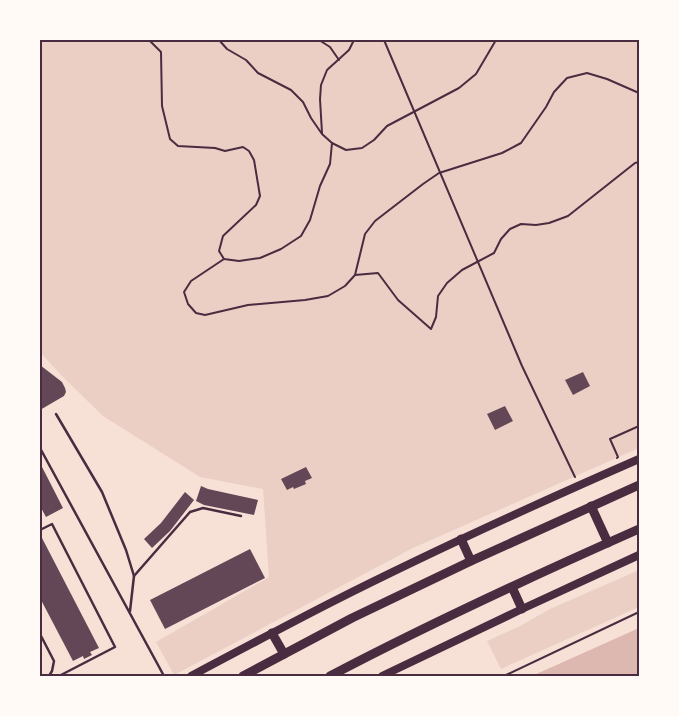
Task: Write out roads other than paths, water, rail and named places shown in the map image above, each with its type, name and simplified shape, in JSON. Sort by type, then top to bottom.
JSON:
[{"type":"highway","points":[[242,676],[352,618],[471,561],[639,485]]},
{"type":"highway","points":[[592,506],[608,543]]},
{"type":"highway","points":[[330,676],[512,587],[639,529]]},
{"type":"highway","points":[[461,539],[471,561]]},
{"type":"highway","points":[[512,587],[522,609]]},
{"type":"highway","points":[[272,633],[284,654]]},
{"type":"main road","points":[[191,676],[332,602],[461,539],[639,458]]},
{"type":"main road","points":[[382,676],[639,555]]},
{"type":"lane","points":[[56,414],[102,492],[126,550],[134,576],[130,613]]},
{"type":"lane","points":[[40,448],[164,676]]},
{"type":"lane","points":[[134,576],[190,512],[203,508],[241,516]]},
{"type":"lane","points":[[40,530],[52,524],[115,647],[59,676]]},
{"type":"lane","points":[[40,634],[54,661],[49,676]]}]
